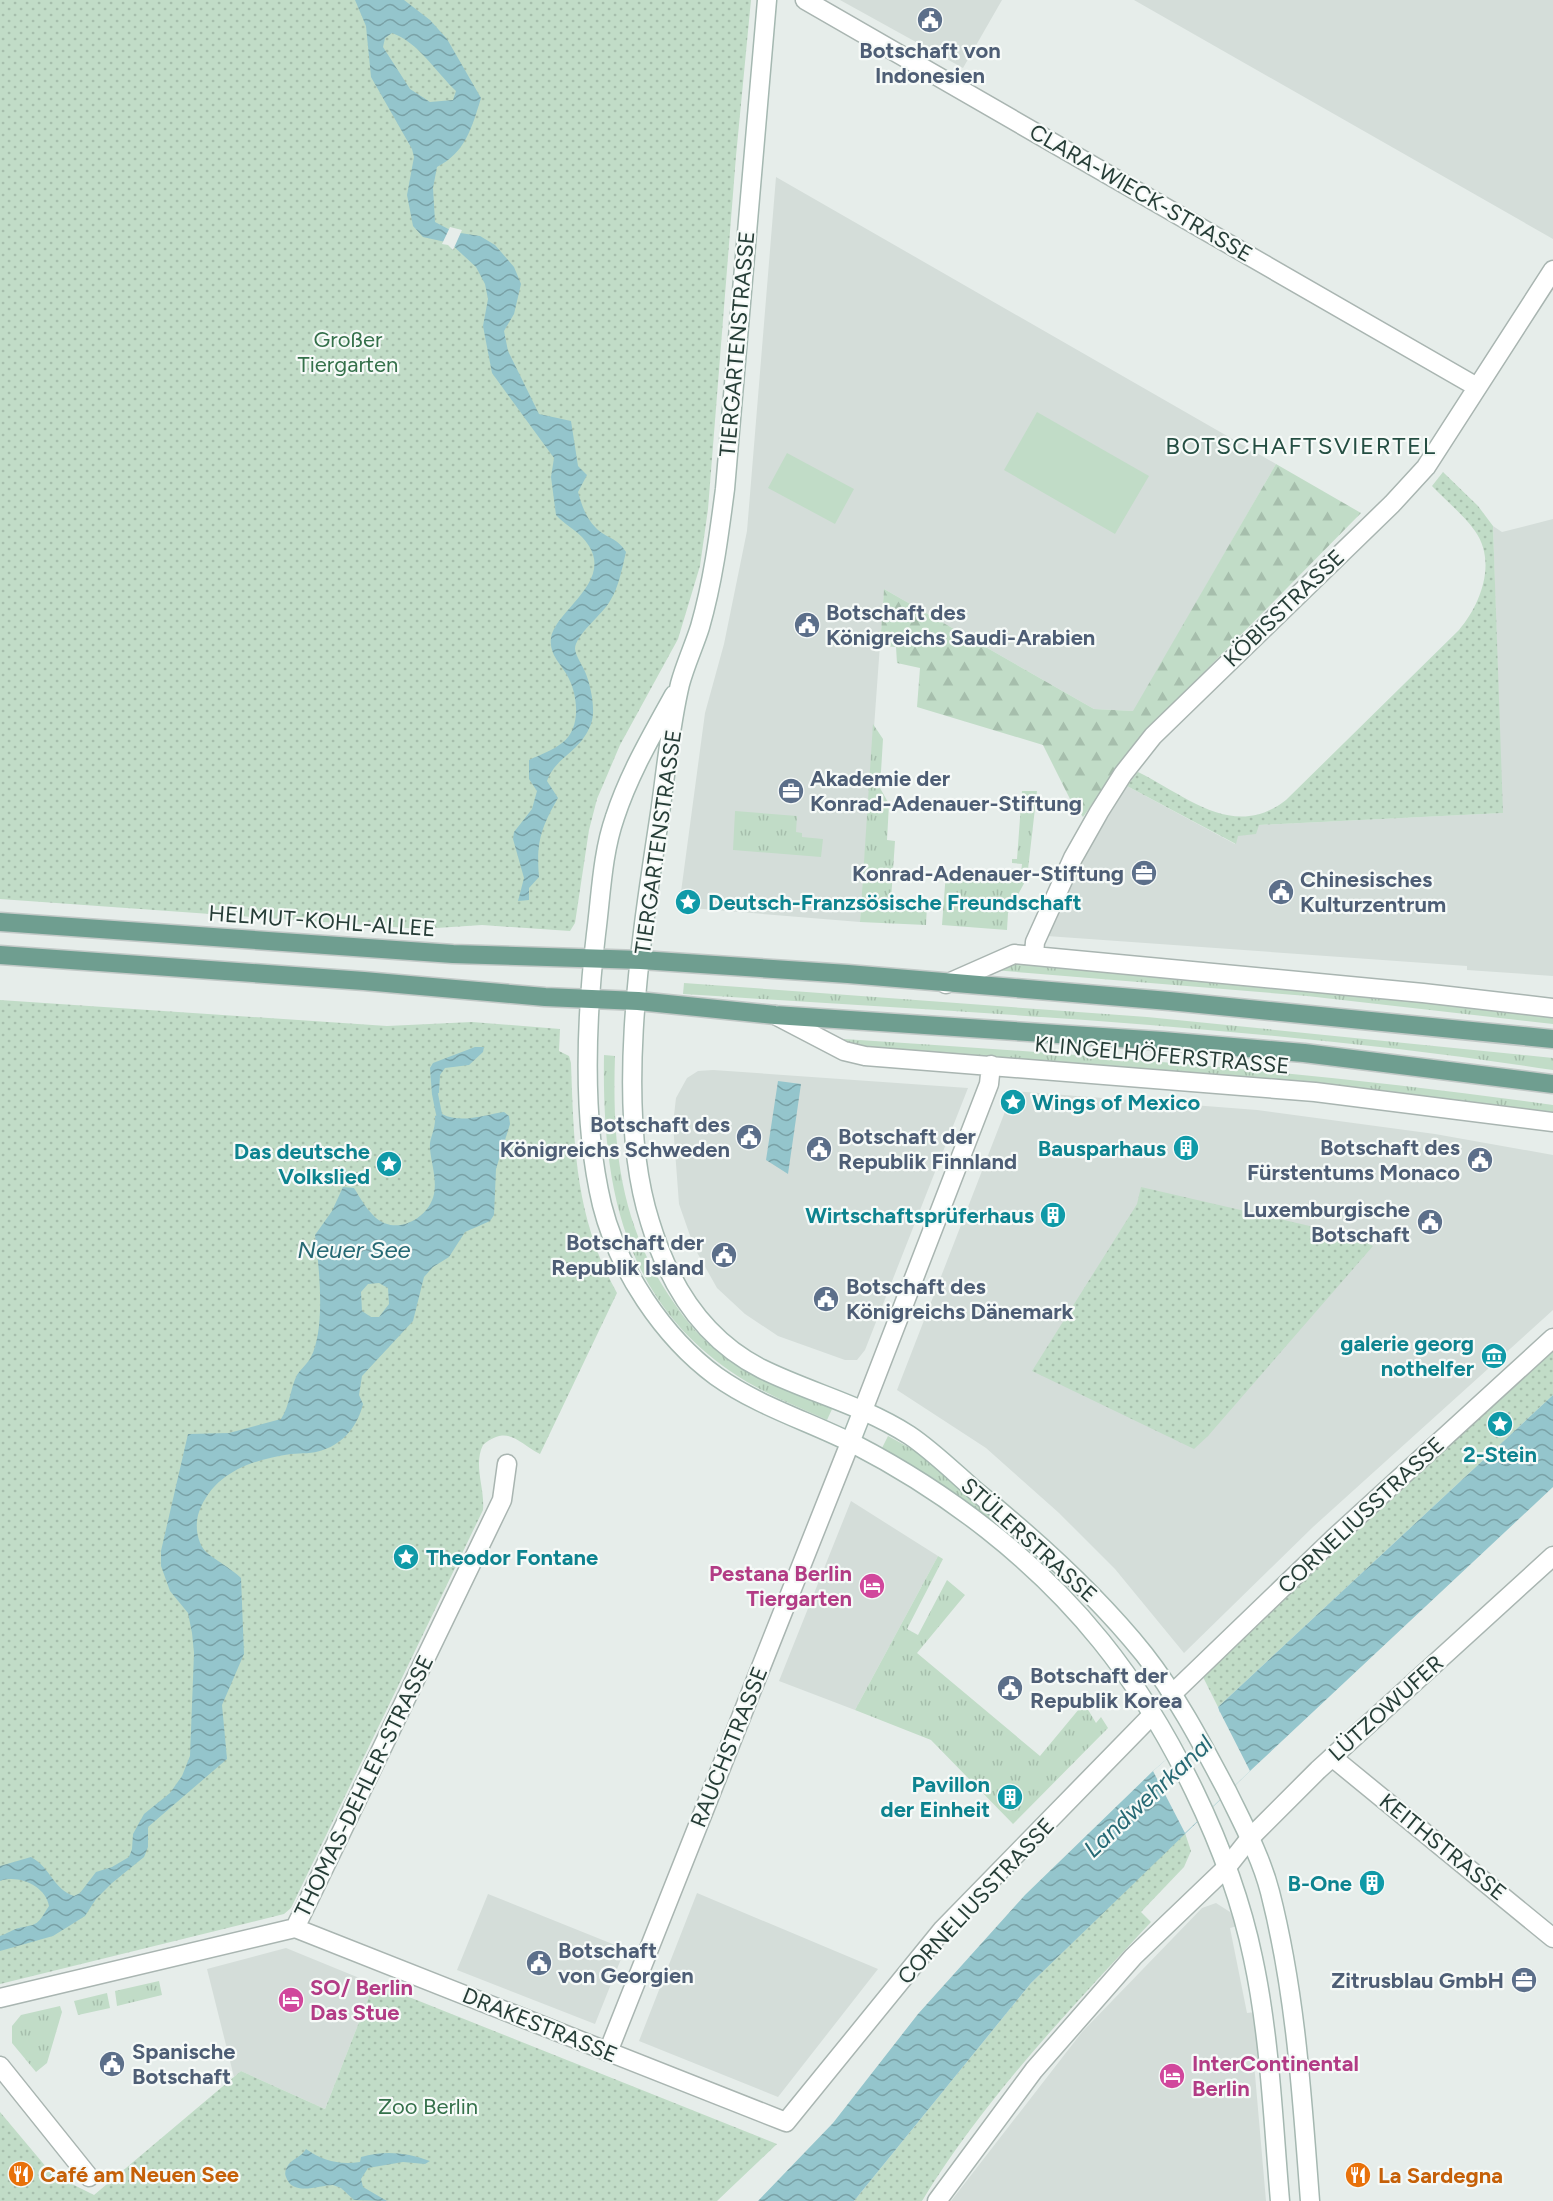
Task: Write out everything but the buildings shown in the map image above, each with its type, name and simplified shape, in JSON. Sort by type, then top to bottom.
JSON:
[{"type":"main road","name":"HELMUT-KOHL-ALLEE","points":[[0,922],[433,953],[641,960]]},
{"type":"main road","points":[[0,955],[590,999]]},
{"type":"main road","points":[[641,960],[837,973],[946,984],[1169,1001],[1553,1039]]},
{"type":"main road","name":"KLINGELHÖFERSTRASSE","points":[[590,999],[638,1001],[775,1015],[1151,1040],[1304,1053],[1553,1084]]},
{"type":"street","name":"TIERGARTENSTRASSE","points":[[594,959],[613,822],[646,746],[681,683],[701,624],[715,564],[725,489],[767,0]]},
{"type":"street","name":"CLARA-WIECK-STRASSE","points":[[805,0],[1477,387]]},
{"type":"street","name":"KÖBISSTRASSE","points":[[1034,955],[1035,942],[1073,858],[1123,774],[1163,724],[1384,512],[1419,474],[1553,270]]},
{"type":"street","name":"TIERGARTENSTRASSE","points":[[638,1001],[641,960],[681,683]]},
{"type":"street","points":[[946,984],[1014,954],[1423,993],[1553,1008]]},
{"type":"street","name":"STÜLERSTRASSE","points":[[594,959],[590,999],[592,1148],[603,1208],[636,1285],[668,1331],[713,1373],[736,1390],[850,1443],[943,1496],[1016,1554],[1100,1640],[1152,1715],[1173,1753],[1227,1867],[1252,1955],[1264,2025],[1280,2201]]},
{"type":"street","name":"STÜLERSTRASSE","points":[[638,1001],[633,1056],[636,1158],[649,1220],[680,1294],[707,1328],[736,1353],[763,1369],[863,1410],[913,1438],[1015,1523],[1117,1622],[1145,1656],[1197,1733],[1250,1838],[1270,1892],[1296,2032],[1310,2201]]},
{"type":"street","name":"KLINGELHÖFERSTRASSE","points":[[775,1015],[844,1051],[865,1056],[1327,1094],[1553,1122]]},
{"type":"street","points":[[850,1443],[989,1084],[991,1065]]},
{"type":"street","name":"CORNELIUSSTRASSE","points":[[1172,1695],[1332,1539],[1553,1338]]},
{"type":"street","name":"RAUCHSTRASSE","points":[[608,2052],[850,1443]]},
{"type":"street","name":"THOMAS-DEHLER-STRASSE","points":[[0,1998],[296,1928],[502,1500],[507,1464]]},
{"type":"street","name":"LÜTZOWUFER","points":[[937,2201],[1027,2079],[1082,2012],[1162,1928],[1227,1867],[1250,1838],[1332,1757],[1553,1556]]},
{"type":"street","points":[[1152,1715],[1172,1695]]},
{"type":"street","name":"CORNELIUSSTRASSE","points":[[786,2122],[943,1929],[1152,1715]]},
{"type":"street","name":"KEITHSTRASSE","points":[[1332,1757],[1553,1938]]},
{"type":"street","name":"DRAKESTRASSE","points":[[296,1928],[786,2122]]},
{"type":"street","points":[[0,2066],[89,2176]]},
{"type":"shaded area","points":[[840,0],[1002,0],[963,68]]},
{"type":"shaded area","points":[[1134,0],[1553,0],[1553,239]]},
{"type":"shaded area","points":[[776,177],[1276,464],[1134,711],[1094,709],[884,589],[860,922],[679,907],[705,713],[724,644],[747,531]]},
{"type":"shaded area","points":[[1553,519],[1553,976],[1467,970],[1467,966],[1047,936],[1087,852],[1127,786],[1235,844],[1238,835],[1259,825],[1502,813],[1493,526],[1502,532]]},
{"type":"shaded area","points":[[713,1070],[968,1088],[865,1350],[857,1360],[845,1360],[778,1336],[745,1314],[717,1288],[694,1247],[679,1204],[673,1124],[676,1098],[687,1078],[698,1071]]},
{"type":"shaded area","points":[[1013,1091],[1257,1110],[1435,1134],[1553,1155],[1553,1310],[1313,1527],[1184,1653],[1115,1569],[1059,1513],[986,1448],[897,1390]]},
{"type":"shaded area","points":[[851,1501],[938,1556],[855,1710],[779,1681]]},
{"type":"shaded area","points":[[697,1893],[878,1969],[778,2097],[639,2041]]},
{"type":"shaded area","name":"Botschaft von Georgien","points":[[488,1894],[625,1949],[595,2024],[457,1970]]},
{"type":"shaded area","name":"InterContinental Berlin","points":[[1216,1903],[1230,1912],[1237,1926],[1230,1928],[1247,2013],[1255,2012],[1260,2061],[1254,2063],[1266,2201],[951,2201],[1082,2032],[1202,1908]]},
{"type":"shaded area","points":[[286,1948],[374,1984],[325,2109],[241,2071],[234,2077],[207,1969]]},
{"type":"green space","name":"Großer Tiergarten","points":[[0,0],[751,0],[736,156],[708,509],[700,566],[678,639],[620,745],[597,799],[589,830],[575,923],[570,931],[482,925],[421,929],[0,899]]},
{"type":"green space","points":[[1037,412],[1149,476],[1115,534],[1004,470]]},
{"type":"green space","points":[[787,453],[854,489],[835,524],[768,488]]},
{"type":"green space","points":[[1276,464],[1361,513],[1139,738],[1083,817],[1072,803],[1043,745],[917,707],[920,668],[897,663],[896,647],[880,646],[884,589],[1094,709],[1133,711]]},
{"type":"green space","points":[[1443,472],[1478,506],[1493,526],[1503,813],[1259,825],[1256,834],[1238,836],[1236,844],[1127,786],[1138,772],[1211,810],[1229,815],[1248,816],[1267,812],[1286,800],[1459,630],[1480,595],[1485,556],[1482,543],[1475,531],[1432,486]]},
{"type":"green space","points":[[873,724],[883,739],[880,788],[889,804],[887,840],[895,841],[891,900],[927,904],[926,925],[860,922]]},
{"type":"green space","points":[[1022,791],[1037,791],[1027,878],[1008,913],[1007,930],[942,925],[946,872],[949,876],[1020,882],[1022,864],[1012,863],[1012,859],[1017,859]]},
{"type":"green space","points":[[735,811],[797,816],[796,832],[802,833],[802,837],[823,839],[821,857],[733,850]]},
{"type":"green space","points":[[1010,962],[1553,1015],[1553,1024],[1307,996],[993,970]]},
{"type":"green space","points":[[684,983],[1147,1017],[1553,1058],[1553,1070],[1336,1042],[1228,1032],[683,994]]},
{"type":"green space","points":[[0,1000],[387,1026],[472,1022],[560,1029],[559,1051],[569,1056],[571,1063],[576,1153],[585,1209],[603,1265],[617,1293],[540,1454],[506,1436],[499,1436],[483,1445],[479,1469],[483,1510],[291,1908],[284,1914],[0,1984]]},
{"type":"green space","points":[[844,1039],[1111,1058],[1376,1083],[1553,1105],[1553,1114],[1256,1078],[865,1049],[844,1043]]},
{"type":"green space","points":[[604,1055],[615,1056],[615,1122],[623,1184],[630,1214],[654,1272],[683,1316],[709,1344],[751,1370],[833,1407],[827,1420],[765,1392],[730,1371],[693,1341],[664,1307],[641,1270],[625,1231],[614,1189],[607,1146]]},
{"type":"green space","points":[[1141,1187],[1357,1237],[1373,1246],[1208,1436],[1194,1449],[1032,1371],[1137,1204]]},
{"type":"green space","points":[[1553,1347],[1553,1395],[1218,1707],[1202,1675],[1247,1630]]},
{"type":"green space","points":[[888,1436],[921,1454],[998,1518],[993,1524],[915,1468],[882,1448]]},
{"type":"green space","points":[[938,1556],[943,1559],[907,1629],[918,1635],[947,1580],[965,1595],[917,1653],[1040,1756],[1084,1703],[1096,1723],[1101,1717],[1108,1728],[1013,1824],[931,1740],[855,1710]]},
{"type":"green space","points":[[1185,1833],[1191,1851],[1184,1867],[1141,1912],[1151,1922],[1029,2056],[973,2126],[922,2201],[854,2201],[1031,1983]]},
{"type":"green space","points":[[159,1981],[162,1995],[117,2006],[115,1991]]},
{"type":"green space","name":"Zoo Berlin","points":[[374,1984],[777,2144],[717,2201],[0,2201],[0,2112],[52,2174],[94,2195],[241,2071],[325,2109]]},
{"type":"green space","points":[[107,1993],[110,2008],[78,2015],[74,2001]]},
{"type":"green space","points":[[60,2006],[62,2012],[47,2063],[36,2072],[12,2043],[12,2026],[21,2015]]},
{"type":"water","points":[[355,0],[404,0],[430,20],[447,39],[481,98],[467,138],[455,154],[437,167],[433,188],[435,222],[454,232],[480,236],[495,245],[514,267],[521,284],[514,314],[504,331],[508,351],[539,414],[571,421],[578,466],[587,475],[578,492],[583,507],[596,528],[619,543],[626,552],[613,596],[576,643],[575,649],[591,692],[592,719],[581,742],[556,766],[547,781],[558,798],[547,818],[541,836],[538,854],[539,877],[529,888],[529,900],[518,901],[524,878],[513,839],[514,832],[532,809],[537,791],[529,779],[529,760],[555,748],[568,737],[573,729],[576,710],[574,692],[567,675],[553,654],[551,638],[562,617],[588,584],[593,572],[594,559],[586,541],[556,515],[551,477],[554,458],[492,373],[483,326],[488,299],[485,284],[476,267],[450,243],[423,237],[413,226],[407,195],[414,157],[412,149],[371,77],[366,26]],"holes":[[[392,33],[418,50],[456,91],[453,100],[430,102],[410,89],[383,47],[385,38]]]},
{"type":"water","points":[[475,1047],[484,1047],[483,1052],[469,1065],[445,1068],[440,1075],[439,1093],[432,1095],[430,1068],[433,1063]]},
{"type":"water","points":[[778,1081],[801,1084],[788,1174],[766,1160]]},
{"type":"water","name":"Neuer See","points":[[504,1112],[509,1116],[510,1124],[496,1169],[494,1215],[490,1221],[465,1232],[449,1257],[433,1267],[424,1277],[413,1321],[362,1376],[359,1395],[363,1404],[354,1426],[344,1438],[323,1450],[262,1460],[236,1470],[214,1487],[199,1512],[197,1532],[202,1547],[241,1578],[244,1654],[222,1705],[227,1759],[148,1827],[148,1847],[144,1857],[96,1899],[85,1916],[53,1936],[0,1951],[0,1936],[37,1923],[49,1906],[43,1893],[30,1883],[15,1879],[0,1881],[0,1866],[31,1857],[67,1893],[74,1896],[80,1893],[96,1872],[112,1867],[129,1857],[133,1834],[144,1814],[170,1793],[182,1776],[190,1756],[194,1653],[192,1633],[188,1613],[170,1591],[161,1566],[161,1551],[188,1434],[229,1433],[281,1419],[297,1375],[311,1357],[319,1330],[320,1297],[315,1235],[332,1211],[343,1187],[354,1188],[376,1218],[384,1223],[402,1225],[411,1222],[426,1210],[434,1194],[430,1144],[435,1116],[442,1114],[465,1119]],"holes":[[[379,1283],[388,1288],[389,1304],[379,1317],[371,1317],[362,1311],[361,1292],[368,1284]]]},
{"type":"water","name":"Landwehrkanal","points":[[1553,1395],[1553,1487],[1250,1771],[1031,1983],[854,2201],[758,2201],[833,2123],[918,2014],[1025,1895],[1153,1771],[1220,1713],[1218,1707]]},
{"type":"water","points":[[306,2149],[319,2157],[345,2163],[360,2162],[361,2157],[388,2153],[405,2154],[430,2161],[425,2164],[403,2162],[368,2168],[361,2179],[363,2187],[387,2201],[354,2200],[341,2188],[333,2185],[307,2189],[294,2187],[289,2183],[285,2175],[287,2167]]},
{"type":"pier","points":[[450,227],[462,230],[453,250],[448,245],[442,244]]},
{"type":"pier","points":[[1220,1712],[1250,1771],[1185,1833],[1153,1771]]},
{"type":"waterway","points":[[435,1094],[439,1114]]},
{"type":"place","name":"Botschaft von Indonesien","points":[[930,20]]},
{"type":"place","name":"Botschaft des Königreichs Saudi-Arabien","points":[[807,625]]},
{"type":"place","name":"Akademie der Konrad-Adenauer-Stiftung","points":[[791,791]]},
{"type":"place","name":"Konrad-Adenauer-Stiftung","points":[[1144,873]]},
{"type":"place","name":"Chinesisches Kulturzentrum","points":[[1281,892]]},
{"type":"place","name":"Deutsch-Franzsösische Freundschaft","points":[[688,902]]},
{"type":"place","name":"Wings of Mexico","points":[[1013,1102]]},
{"type":"place","name":"Botschaft des Königreichs Schweden","points":[[749,1137]]},
{"type":"place","name":"Bausparhaus","points":[[1186,1148]]},
{"type":"place","name":"Botschaft der Republik Finnland","points":[[819,1149]]},
{"type":"place","name":"Botschaft des Fürstentums Monaco","points":[[1480,1160]]},
{"type":"place","name":"Das deutsche Volkslied","points":[[389,1164]]},
{"type":"place","name":"Wirtschaftsprüferhaus","points":[[1053,1215]]},
{"type":"place","name":"Luxemburgische Botschaft","points":[[1430,1222]]},
{"type":"place","name":"Botschaft der Republik Island","points":[[724,1255]]},
{"type":"place","name":"Botschaft des Königreichs Dänemark","points":[[826,1299]]},
{"type":"place","name":"galerie georg nothelfer","points":[[1494,1356]]},
{"type":"place","name":"2-Stein","points":[[1500,1424]]},
{"type":"place","name":"Theodor Fontane","points":[[406,1557]]},
{"type":"place","name":"Pestana Berlin Tiergarten","points":[[872,1586]]},
{"type":"place","name":"Botschaft der Republik Korea","points":[[1010,1688]]},
{"type":"place","name":"Pavillon der Einheit","points":[[1010,1797]]},
{"type":"place","name":"B-One","points":[[1372,1883]]},
{"type":"place","name":"Botschaft von Georgien","points":[[539,1963]]},
{"type":"place","name":"Zitrusblau GmbH","points":[[1524,1980]]},
{"type":"place","name":"SO/ Berlin Das Stue","points":[[291,2000]]},
{"type":"place","name":"Spanische Botschaft","points":[[112,2064]]},
{"type":"place","name":"InterContinental Berlin","points":[[1172,2076]]},
{"type":"place","name":"Café am Neuen See","points":[[21,2174]]},
{"type":"place","name":"La Sardegna","points":[[1358,2175]]},
{"type":"district","name":"BOTSCHAFTSVIERTEL","points":[[1301,445]]}]
